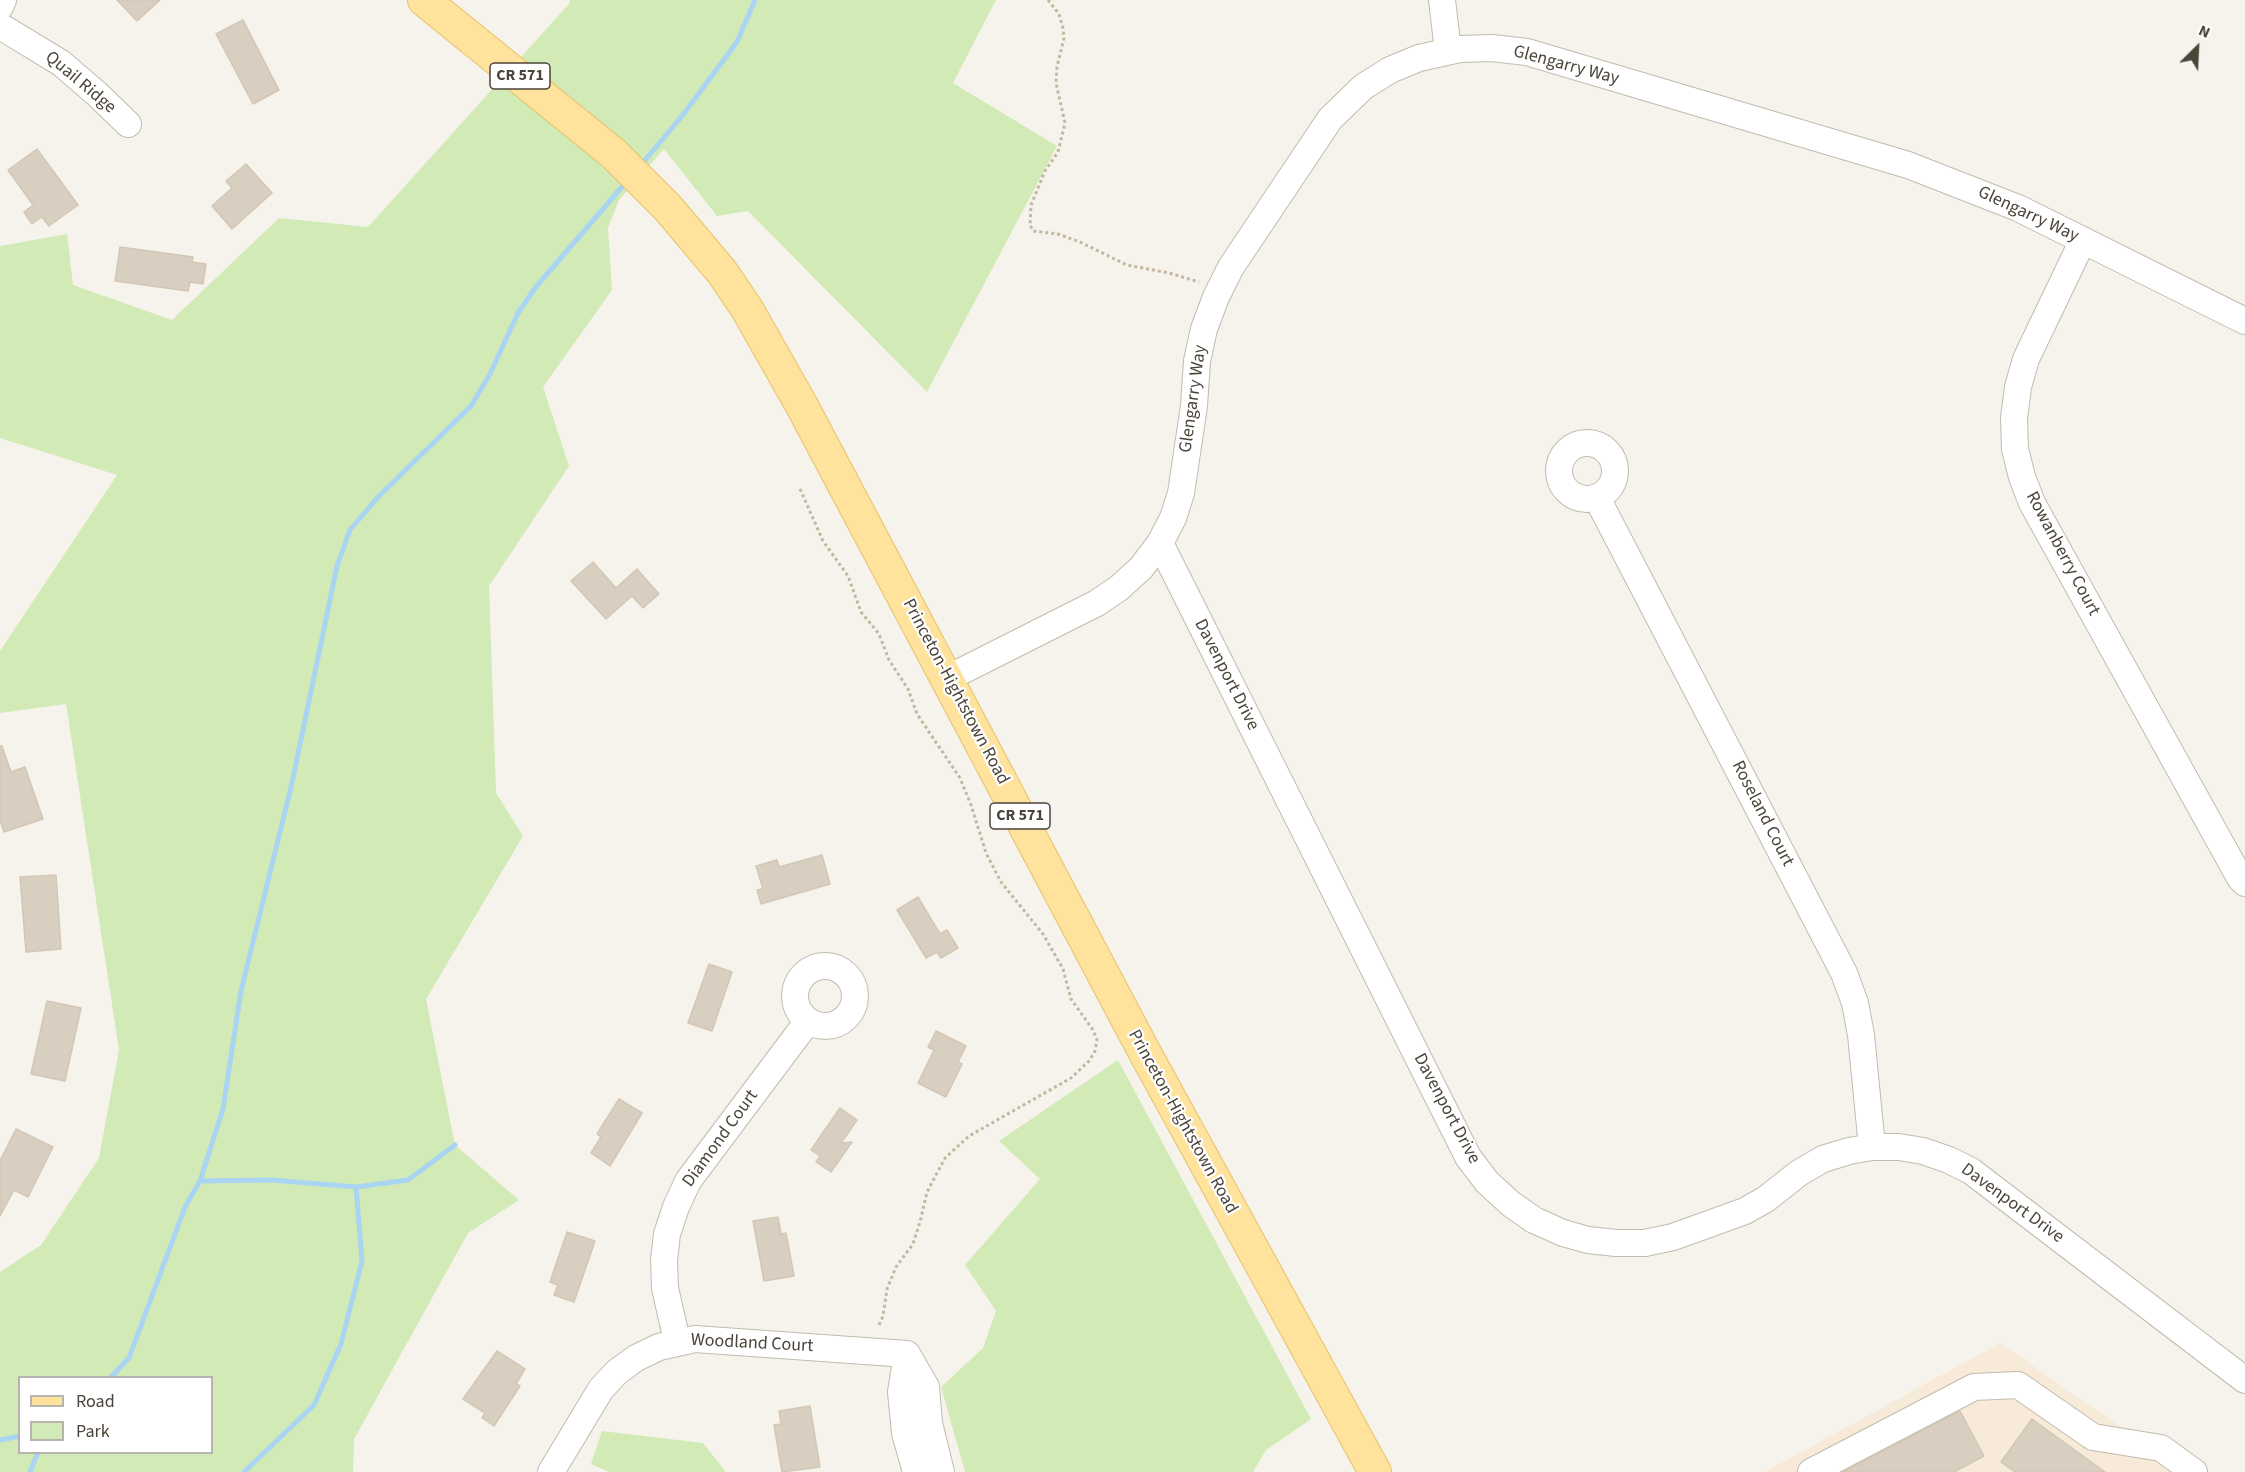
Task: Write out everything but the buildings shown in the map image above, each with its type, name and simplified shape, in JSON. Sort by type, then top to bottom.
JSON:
[{"type":"main road","name":"Princeton-Hightstown Road","points":[[424,0],[614,154],[668,208],[700,245],[747,309],[802,406],[948,678],[1139,1043],[1375,1472]]},
{"type":"street","points":[[0,7],[3,0]]},
{"type":"street","points":[[1442,0],[1448,51]]},
{"type":"street","name":"Quail Ridge","points":[[0,26],[61,63],[128,124]]},
{"type":"street","name":"Glengarry Way","points":[[948,678],[1097,603],[1119,588],[1141,568],[1160,543],[1173,518],[1181,493],[1194,406],[1197,361],[1204,329],[1231,267],[1341,106],[1363,87],[1390,70],[1419,58],[1448,51],[1492,48],[1527,52],[1908,165],[2018,208],[2245,321]]},
{"type":"street","name":"Rowanberry Court","points":[[2083,240],[2026,359],[2018,387],[2014,418],[2016,449],[2022,477],[2032,503],[2236,846],[2240,878],[2245,883]]},
{"type":"street","name":"Roseland Court","points":[[1597,498],[1844,973],[1855,1003],[1861,1035],[1872,1147]]},
{"type":"street","name":"Davenport Drive","points":[[1160,543],[1468,1157],[1488,1182],[1511,1204],[1534,1220],[1572,1236],[1616,1244],[1645,1242],[1673,1237],[1745,1211],[1766,1199],[1799,1173],[1823,1160],[1849,1151],[1872,1147],[1899,1147],[1923,1151],[1971,1171],[2245,1380]]},
{"type":"street","name":"Diamond Court","points":[[676,1341],[665,1288],[664,1260],[668,1234],[676,1207],[688,1181],[808,1021]]},
{"type":"street","name":"Woodland Court","points":[[551,1472],[602,1389],[617,1372],[636,1358],[676,1341],[695,1339],[907,1354]]},
{"type":"street","points":[[907,1354],[901,1392],[905,1433],[916,1472]]},
{"type":"street","points":[[907,1354],[926,1387],[929,1423],[941,1472]]},
{"type":"street","points":[[1811,1472],[1974,1387],[2018,1385],[2093,1437],[2161,1448],[2194,1472]]},
{"type":"path","points":[[1048,0],[1059,14],[1063,28],[1064,38],[1057,67],[1056,83],[1065,123],[1058,152],[1045,171],[1031,205],[1030,225],[1033,231],[1058,234],[1127,265],[1169,273],[1203,283]]},
{"type":"path","points":[[800,489],[823,541],[848,576],[861,612],[879,634],[889,660],[908,689],[917,714],[960,778],[971,804],[986,854],[1000,882],[1043,934],[1063,969],[1071,999],[1093,1030],[1097,1040],[1095,1051],[1089,1061],[1071,1078],[969,1136],[945,1158],[927,1192],[913,1244],[896,1267],[887,1289],[883,1316],[879,1324]]},
{"type":"shaded area","points":[[2000,1343],[2185,1472],[1765,1472]]},
{"type":"green space","points":[[570,0],[996,0],[953,83],[1057,146],[927,392],[748,211],[717,216],[664,149],[619,200],[608,228],[612,290],[543,387],[569,466],[489,586],[496,793],[523,836],[426,999],[455,1145],[519,1200],[468,1233],[354,1439],[353,1472],[0,1472],[0,1272],[41,1245],[99,1158],[119,1050],[66,704],[0,713],[0,651],[117,475],[0,438],[0,246],[67,234],[73,285],[172,320],[279,218],[368,227],[569,4]]},
{"type":"green space","points":[[1118,1060],[1311,1419],[1266,1450],[1253,1472],[965,1472],[941,1387],[983,1348],[996,1311],[965,1265],[1040,1179],[999,1141]]},
{"type":"green space","points":[[602,1431],[703,1443],[726,1472],[609,1472],[591,1464]]},
{"type":"waterway","points":[[641,165],[682,116],[737,42],[755,0]]},
{"type":"waterway","points":[[112,1376],[129,1358],[185,1207],[200,1181],[223,1109],[241,991],[292,783],[337,566],[350,530],[378,497],[471,406],[490,374],[518,313],[535,288],[627,181]]},
{"type":"waterway","points":[[200,1181],[272,1180],[356,1187],[408,1180],[455,1145]]},
{"type":"waterway","points":[[244,1472],[314,1405],[341,1344],[362,1261],[356,1187]]},
{"type":"waterway","points":[[0,1440],[18,1436]]},
{"type":"waterway","points":[[30,1472],[37,1454]]}]
